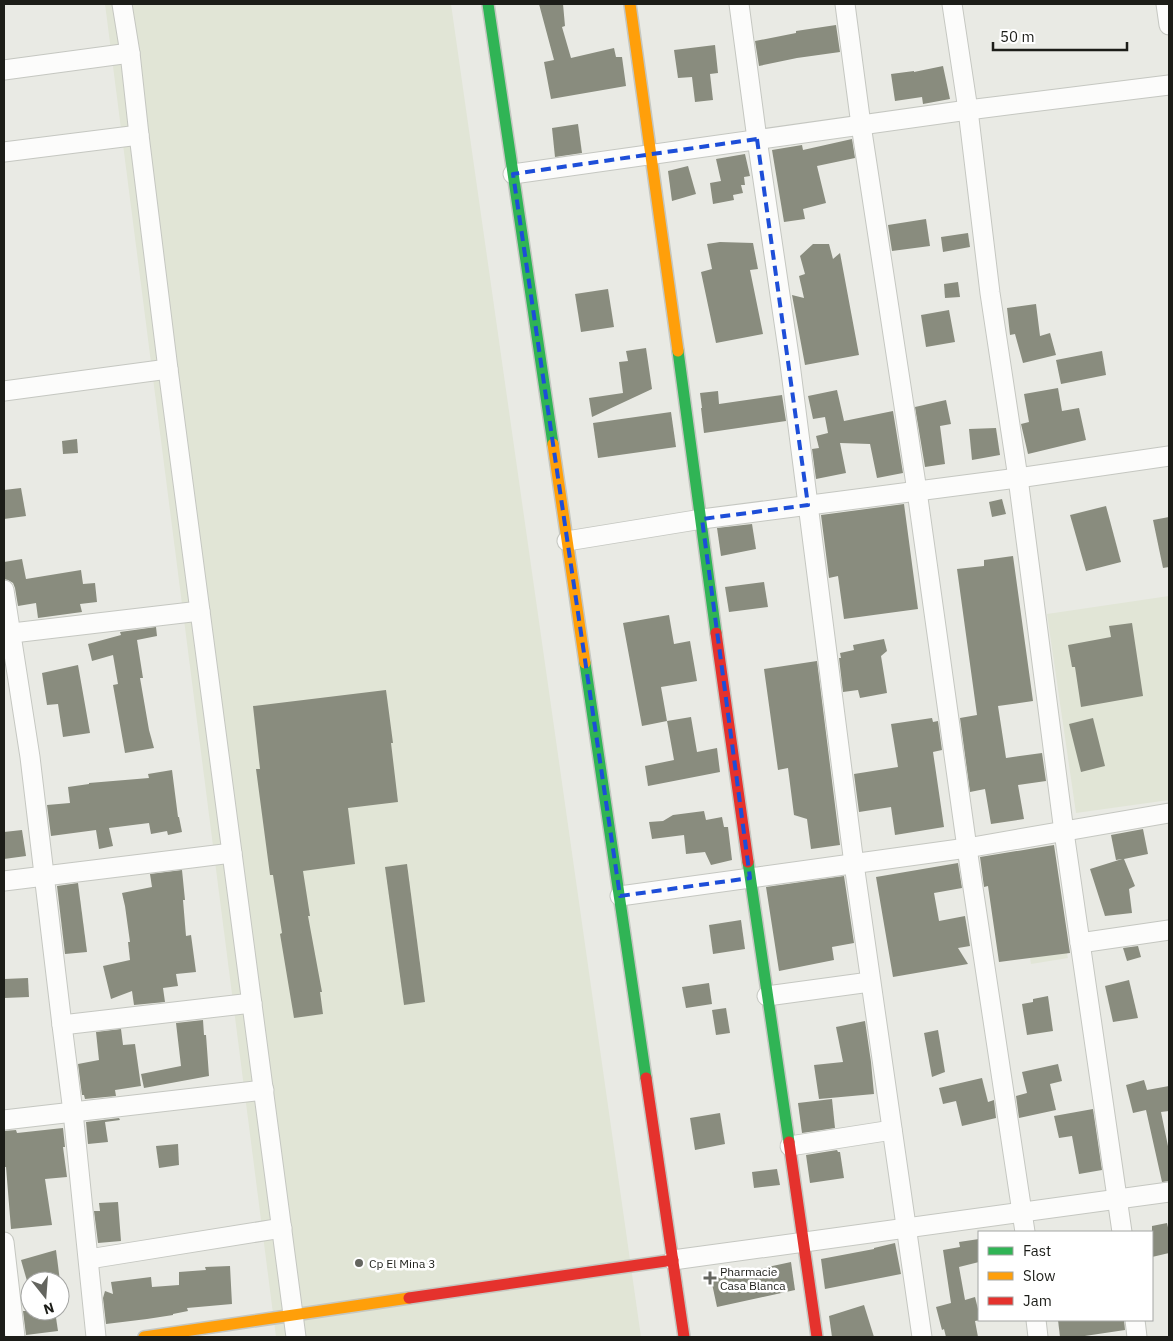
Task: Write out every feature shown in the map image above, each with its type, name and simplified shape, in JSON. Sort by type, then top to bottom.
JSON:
[{"type":"street","points":[[122,4],[130,53],[138,134],[168,369],[296,1337]]},
{"type":"street","points":[[488,4],[684,1337]]},
{"type":"street","points":[[630,4],[750,878],[817,1337]]},
{"type":"street","points":[[739,4],[789,356],[870,982],[922,1337]]},
{"type":"street","points":[[845,4],[861,125],[917,491],[967,848],[1025,1231]]},
{"type":"street","points":[[952,4],[968,110],[990,293],[1018,478],[1064,832],[1122,1231]]},
{"type":"street","points":[[1166,4],[1169,24]]},
{"type":"street","points":[[4,70],[130,53]]},
{"type":"street","points":[[513,174],[968,110],[1169,85]]},
{"type":"street","points":[[4,152],[138,134]]},
{"type":"street","points":[[4,390],[168,369]]},
{"type":"street","points":[[567,541],[702,519],[1018,478],[1169,456]]},
{"type":"street","points":[[4,590],[7,634],[30,757],[73,1112],[96,1337]]},
{"type":"street","points":[[7,634],[200,611]]},
{"type":"street","points":[[620,896],[967,848],[1169,815]]},
{"type":"street","points":[[4,881],[232,853]]},
{"type":"street","points":[[1080,943],[1169,930]]},
{"type":"street","points":[[768,996],[870,982]]},
{"type":"street","points":[[62,1025],[252,1003]]},
{"type":"street","points":[[4,1120],[264,1090]]},
{"type":"street","points":[[790,1146],[892,1130]]},
{"type":"street","points":[[144,1337],[673,1260],[1169,1192]]},
{"type":"street","points":[[88,1259],[282,1228]]},
{"type":"street","points":[[4,1242],[15,1337]]},
{"type":"street","points":[[1036,1321],[1038,1337]]},
{"type":"street","points":[[1135,1321],[1137,1337]]},
{"type":"highlighted area","points":[[757,139],[808,505],[702,519],[750,878],[620,896],[513,174]]},
{"type":"shaded area","points":[[105,4],[451,4],[641,1337],[276,1337]]},
{"type":"shaded area","points":[[1169,596],[1169,800],[1076,813],[1047,614]]},
{"type":"shaded area","points":[[1027,939],[1066,949],[1068,958],[1031,964]]},
{"type":"building","points":[[539,4],[563,4],[565,26],[562,27],[571,58],[614,48],[616,57],[622,57],[626,86],[551,99],[544,62],[554,60]]},
{"type":"building","points":[[836,25],[840,52],[759,66],[755,41],[796,33],[796,31]]},
{"type":"building","points":[[715,45],[718,73],[710,74],[713,100],[695,102],[692,77],[678,78],[674,50]]},
{"type":"building","points":[[943,66],[950,99],[923,104],[922,97],[895,101],[891,74],[914,72]]},
{"type":"building","points":[[578,124],[582,153],[555,157],[552,128]]},
{"type":"building","points":[[852,139],[855,158],[817,166],[826,203],[803,209],[805,219],[784,222],[772,150],[802,145],[803,150]]},
{"type":"building","points":[[745,154],[750,176],[744,177],[745,185],[741,185],[743,193],[733,195],[734,200],[713,204],[710,183],[721,181],[716,159]]},
{"type":"building","points":[[688,166],[696,194],[672,201],[668,171]]},
{"type":"building","points":[[926,219],[930,246],[892,251],[888,225]]},
{"type":"building","points":[[968,233],[970,247],[943,252],[941,237]]},
{"type":"building","points":[[720,242],[753,243],[758,269],[750,270],[763,334],[716,343],[701,272],[712,269],[707,244]]},
{"type":"building","points":[[813,244],[829,244],[833,259],[840,253],[859,355],[805,365],[792,295],[804,298],[799,276],[805,274],[800,256]]},
{"type":"building","points":[[958,282],[960,297],[945,298],[944,284]]},
{"type":"building","points":[[608,289],[614,327],[581,332],[575,294]]},
{"type":"building","points":[[1036,304],[1040,336],[1050,333],[1056,355],[1023,363],[1015,334],[1010,335],[1007,308]]},
{"type":"building","points":[[949,310],[955,342],[926,347],[921,315]]},
{"type":"building","points":[[646,348],[652,389],[592,417],[589,398],[623,393],[619,362],[628,361],[626,351]]},
{"type":"building","points":[[1102,351],[1106,375],[1061,384],[1056,360]]},
{"type":"building","points":[[1058,388],[1062,411],[1079,408],[1086,440],[1028,454],[1021,424],[1029,422],[1024,394]]},
{"type":"building","points":[[837,390],[844,421],[893,411],[903,473],[877,478],[870,444],[840,443],[846,473],[816,479],[812,449],[819,448],[816,436],[828,433],[825,417],[813,419],[808,396]]},
{"type":"building","points":[[718,391],[719,404],[782,395],[786,421],[704,433],[700,393]]},
{"type":"building","points":[[946,400],[951,424],[940,426],[945,464],[925,467],[915,407]]},
{"type":"building","points":[[671,412],[676,447],[598,458],[593,423]]},
{"type":"building","points":[[996,428],[1000,455],[972,460],[969,429]]},
{"type":"building","points":[[77,439],[78,453],[63,454],[62,441]]},
{"type":"building","points":[[21,488],[26,516],[4,519],[4,490]]},
{"type":"building","points":[[1002,499],[1006,514],[992,517],[989,502]]},
{"type":"building","points":[[904,504],[918,609],[844,619],[838,576],[829,578],[821,515]]},
{"type":"building","points":[[1106,506],[1121,562],[1086,571],[1070,515]]},
{"type":"building","points":[[1169,517],[1169,567],[1163,568],[1153,520]]},
{"type":"building","points":[[752,524],[756,549],[721,556],[717,528]]},
{"type":"building","points":[[1013,556],[1033,701],[998,706],[1006,758],[1042,753],[1046,781],[1018,785],[1024,819],[991,824],[985,789],[970,792],[960,718],[977,715],[957,569],[984,566],[984,560]]},
{"type":"building","points":[[22,559],[26,579],[81,570],[83,584],[95,583],[97,602],[80,604],[82,612],[38,618],[36,603],[18,606],[13,583],[4,579],[4,562]]},
{"type":"building","points":[[764,582],[768,607],[729,612],[725,587]]},
{"type":"building","points":[[669,615],[674,644],[690,641],[697,681],[661,687],[667,721],[642,726],[623,623]]},
{"type":"building","points":[[1132,623],[1143,696],[1081,707],[1075,667],[1072,667],[1068,645],[1111,637],[1109,626]]},
{"type":"building","points":[[156,627],[157,636],[137,640],[143,678],[140,678],[154,748],[125,753],[113,685],[118,684],[113,655],[92,661],[88,644],[121,635],[120,632]]},
{"type":"building","points":[[884,639],[887,651],[881,656],[887,693],[860,698],[858,690],[843,692],[840,653],[854,650],[853,645]]},
{"type":"building","points":[[817,661],[840,845],[811,849],[807,819],[794,815],[788,768],[778,770],[764,669]]},
{"type":"building","points":[[78,665],[90,733],[63,737],[58,704],[47,705],[42,673]]},
{"type":"building","points":[[386,690],[398,802],[348,808],[355,864],[303,871],[310,916],[308,916],[322,992],[320,992],[323,1014],[294,1018],[280,934],[282,933],[273,875],[270,875],[256,769],[260,769],[253,706]]},
{"type":"building","points":[[691,717],[697,752],[717,748],[720,772],[648,786],[645,766],[674,760],[667,721]]},
{"type":"building","points":[[932,718],[933,722],[938,721],[942,750],[933,752],[944,827],[895,835],[891,807],[859,812],[854,774],[898,767],[891,724]]},
{"type":"building","points":[[1093,718],[1105,766],[1081,772],[1069,724]]},
{"type":"building","points":[[172,770],[178,817],[182,832],[168,835],[167,831],[151,834],[149,823],[109,828],[113,846],[99,849],[96,830],[51,836],[47,805],[70,803],[68,787],[89,783],[149,778],[148,774]]},
{"type":"building","points":[[704,811],[706,820],[722,817],[724,827],[728,827],[732,860],[711,865],[705,852],[686,854],[684,835],[652,839],[649,822],[663,821],[673,815]]},
{"type":"building","points":[[1143,829],[1148,854],[1124,859],[1135,886],[1129,889],[1132,913],[1105,916],[1090,869],[1122,859],[1116,860],[1111,835]]},
{"type":"building","points":[[22,830],[26,856],[4,859],[4,832]]},
{"type":"building","points":[[1054,845],[1070,953],[999,962],[988,886],[984,887],[980,857]]},
{"type":"building","points":[[958,863],[962,888],[934,893],[939,921],[965,916],[970,946],[958,948],[968,964],[893,977],[876,877]]},
{"type":"building","points":[[407,864],[425,1002],[404,1005],[385,867]]},
{"type":"building","points":[[182,870],[186,936],[191,935],[196,972],[176,974],[178,986],[163,988],[165,1002],[134,1005],[132,991],[111,999],[103,966],[130,960],[128,942],[130,942],[122,893],[152,887],[150,874]]},
{"type":"building","points":[[844,876],[854,943],[832,947],[834,960],[779,971],[766,887]]},
{"type":"building","points":[[78,883],[87,952],[65,954],[57,886]]},
{"type":"building","points":[[741,920],[745,949],[713,954],[709,925]]},
{"type":"building","points":[[1138,946],[1141,957],[1127,961],[1123,948]]},
{"type":"building","points":[[28,978],[29,997],[4,998],[4,979]]},
{"type":"building","points":[[1129,980],[1138,1018],[1113,1022],[1105,986]]},
{"type":"building","points":[[709,983],[712,1004],[686,1008],[682,987]]},
{"type":"building","points":[[1048,996],[1053,1031],[1027,1035],[1022,1004],[1033,1002],[1033,999]]},
{"type":"building","points":[[726,1008],[730,1033],[716,1035],[712,1010]]},
{"type":"building","points":[[203,1020],[209,1076],[144,1088],[141,1074],[181,1066],[176,1023]]},
{"type":"building","points":[[865,1021],[874,1094],[819,1099],[814,1065],[843,1062],[836,1027]]},
{"type":"building","points":[[121,1029],[123,1045],[135,1044],[141,1086],[115,1090],[116,1096],[85,1099],[84,1095],[82,1095],[78,1064],[99,1060],[96,1032]]},
{"type":"building","points":[[938,1030],[945,1072],[932,1077],[924,1033]]},
{"type":"building","points":[[1058,1064],[1062,1081],[1050,1084],[1056,1110],[1019,1118],[1016,1096],[1027,1093],[1022,1072]]},
{"type":"building","points":[[982,1078],[988,1102],[994,1100],[996,1118],[962,1126],[956,1101],[943,1104],[939,1088]]},
{"type":"building","points":[[1144,1080],[1147,1090],[1169,1086],[1169,1111],[1161,1112],[1169,1151],[1169,1181],[1162,1182],[1146,1110],[1133,1113],[1126,1085]]},
{"type":"building","points":[[832,1099],[835,1128],[802,1133],[798,1103]]},
{"type":"building","points":[[1093,1109],[1102,1170],[1079,1174],[1072,1136],[1059,1138],[1054,1116]]},
{"type":"building","points":[[720,1113],[725,1144],[695,1150],[690,1118]]},
{"type":"building","points":[[119,1118],[120,1120],[105,1122],[108,1142],[88,1144],[86,1122]]},
{"type":"building","points":[[63,1128],[65,1147],[63,1147],[67,1177],[45,1179],[52,1225],[11,1229],[6,1167],[4,1167],[4,1131],[16,1130],[17,1133]]},
{"type":"building","points":[[178,1144],[179,1165],[159,1168],[156,1146]]},
{"type":"building","points":[[837,1150],[840,1152],[844,1178],[810,1183],[806,1155]]},
{"type":"building","points":[[777,1169],[780,1185],[754,1188],[752,1172]]},
{"type":"building","points":[[118,1202],[121,1241],[98,1243],[94,1211],[100,1211],[99,1203]]},
{"type":"building","points":[[1167,1223],[1169,1253],[1153,1257],[1152,1226]]},
{"type":"building","points":[[978,1239],[978,1262],[959,1267],[965,1300],[975,1297],[978,1309],[978,1320],[975,1321],[978,1337],[946,1337],[944,1329],[942,1330],[936,1307],[951,1303],[943,1250],[960,1247],[959,1242]]},
{"type":"building","points":[[895,1243],[901,1274],[825,1289],[821,1259]]},
{"type":"building","points":[[56,1250],[59,1271],[24,1271],[21,1260]]},
{"type":"building","points":[[791,1262],[795,1290],[717,1307],[711,1279]]},
{"type":"building","points":[[230,1266],[232,1304],[187,1308],[188,1311],[173,1315],[106,1324],[103,1298],[105,1291],[113,1294],[111,1282],[151,1277],[152,1287],[179,1285],[179,1272],[206,1270],[205,1267]]},
{"type":"building","points":[[864,1305],[874,1337],[832,1337],[829,1316]]},
{"type":"building","points":[[24,1321],[56,1321],[58,1331],[26,1335]]},
{"type":"building","points":[[1058,1321],[1124,1321],[1125,1330],[1078,1337],[1060,1337]]},
{"type":"traffic: fast","points":[[488,4],[553,444]]},
{"type":"traffic: fast","points":[[678,351],[716,633]]},
{"type":"traffic: fast","points":[[585,663],[646,1078]]},
{"type":"traffic: fast","points":[[748,862],[789,1142]]},
{"type":"traffic: slow","points":[[630,4],[678,351]]},
{"type":"traffic: slow","points":[[553,444],[585,663]]},
{"type":"traffic: slow","points":[[144,1337],[409,1298]]},
{"type":"traffic: jam","points":[[716,633],[748,862]]},
{"type":"traffic: jam","points":[[646,1078],[684,1337]]},
{"type":"traffic: jam","points":[[789,1142],[817,1337]]},
{"type":"traffic: jam","points":[[409,1298],[673,1260]]},
{"type":"place","name":"Cp El Mina 3","points":[[359,1263]]},
{"type":"place","name":"Pharmacie Casa Blanca","points":[[710,1278]]}]
